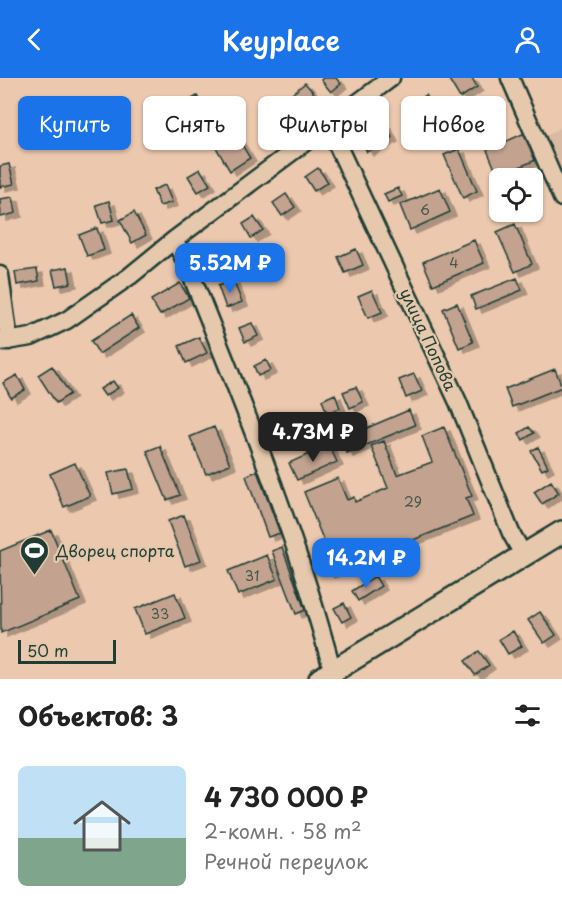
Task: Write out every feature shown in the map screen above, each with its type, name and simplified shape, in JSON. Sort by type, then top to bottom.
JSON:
[{"type":"main road","points":[[326,676],[562,532]]},
{"type":"street","points":[[367,96],[391,78]]},
{"type":"street","points":[[510,78],[562,198]]},
{"type":"street","points":[[0,275],[5,342],[31,338],[67,320],[130,276],[174,240],[295,150]]},
{"type":"street","name":"улица Попова","points":[[340,150],[458,402],[511,533],[524,556]]},
{"type":"street","points":[[174,240],[186,262],[268,468],[307,580],[326,676]]},
{"type":"shaded area","points":[[562,127],[562,183],[543,138]]},
{"type":"building","points":[[336,78],[341,84],[331,92],[321,80]]},
{"type":"building","points":[[448,78],[472,78],[477,87],[463,96],[459,96]]},
{"type":"building","points":[[305,83],[316,96],[294,96],[292,94]]},
{"type":"building","points":[[527,132],[538,159],[517,168],[495,168],[487,150],[506,150],[506,141]]},
{"type":"building","points":[[218,150],[245,150],[250,158],[230,171]]},
{"type":"building","points":[[459,150],[477,191],[463,198],[444,155]]},
{"type":"building","points":[[9,164],[14,184],[0,187],[0,166]]},
{"type":"building","points":[[318,168],[328,182],[314,191],[305,177]]},
{"type":"building","points":[[200,169],[210,185],[198,192],[188,176]]},
{"type":"building","points":[[165,185],[172,202],[160,206],[153,190]]},
{"type":"building","points":[[398,188],[402,196],[388,202],[384,194]]},
{"type":"building","points":[[440,188],[450,212],[410,230],[400,205]]},
{"type":"building","points":[[286,194],[295,207],[282,216],[273,203]]},
{"type":"building","points":[[13,197],[16,213],[1,217],[0,199]]},
{"type":"building","points":[[109,201],[114,220],[102,223],[96,205]]},
{"type":"building","points":[[134,212],[146,235],[132,243],[120,220]]},
{"type":"building","points":[[254,217],[263,230],[251,238],[243,224]]},
{"type":"building","points":[[515,224],[532,264],[515,272],[497,232]]},
{"type":"building","points":[[97,228],[104,250],[87,256],[79,235]]},
{"type":"building","points":[[474,240],[484,263],[433,285],[423,262]]},
{"type":"building","points":[[356,249],[363,265],[345,273],[338,257]]},
{"type":"building","points":[[224,261],[226,267],[210,275],[207,269]]},
{"type":"building","points":[[68,267],[71,283],[56,286],[52,270]]},
{"type":"building","points":[[37,269],[39,281],[17,285],[15,272]]},
{"type":"building","points":[[517,278],[522,290],[476,309],[471,296]]},
{"type":"building","points":[[233,280],[242,302],[226,308],[218,286]]},
{"type":"building","points":[[180,283],[189,298],[160,315],[151,300]]},
{"type":"building","points":[[372,290],[382,312],[368,318],[358,296]]},
{"type":"building","points":[[457,303],[473,342],[459,348],[443,309]]},
{"type":"building","points":[[131,315],[139,328],[99,354],[91,341]]},
{"type":"building","points":[[252,323],[258,336],[245,342],[239,328]]},
{"type":"building","points":[[199,337],[207,353],[186,363],[179,346]]},
{"type":"building","points":[[266,360],[271,370],[258,376],[254,366]]},
{"type":"building","points":[[52,366],[70,394],[56,403],[38,375]]},
{"type":"building","points":[[555,369],[562,387],[512,407],[505,389]]},
{"type":"building","points":[[414,374],[422,391],[406,398],[399,380]]},
{"type":"building","points":[[17,375],[25,390],[11,398],[3,383]]},
{"type":"building","points":[[113,381],[118,388],[105,396],[100,389]]},
{"type":"building","points":[[356,387],[363,402],[350,408],[343,392]]},
{"type":"building","points":[[335,394],[340,408],[327,413],[322,400]]},
{"type":"building","points":[[409,410],[415,425],[347,453],[341,439]]},
{"type":"building","points":[[214,427],[230,464],[206,474],[190,437]]},
{"type":"building","points":[[444,427],[472,496],[466,498],[473,516],[328,574],[319,552],[327,549],[304,492],[338,478],[347,500],[354,497],[355,502],[388,488],[371,446],[384,441],[397,475],[432,462],[422,436]]},
{"type":"building","points":[[529,427],[534,433],[523,440],[519,433]]},
{"type":"building","points":[[329,445],[337,462],[297,480],[289,463]]},
{"type":"building","points":[[160,446],[180,495],[167,500],[147,451]]},
{"type":"building","points":[[538,447],[548,467],[542,470],[531,451]]},
{"type":"building","points":[[75,463],[90,496],[64,507],[50,474]]},
{"type":"building","points":[[128,469],[133,489],[113,494],[108,473]]},
{"type":"building","points":[[257,471],[280,533],[268,537],[246,476]]},
{"type":"building","points":[[551,481],[559,493],[542,504],[534,492]]},
{"type":"building","points":[[184,515],[201,560],[185,566],[168,521]]},
{"type":"building","name":"Дворец спорта","points":[[51,530],[80,600],[1,633],[0,551]]},
{"type":"building","points":[[282,547],[305,610],[296,614],[272,551]]},
{"type":"building","points":[[267,555],[277,579],[238,595],[228,571]]},
{"type":"building","points":[[375,576],[381,586],[358,601],[352,591]]},
{"type":"building","points":[[175,593],[185,618],[145,634],[135,609]]},
{"type":"building","points":[[344,603],[351,617],[342,622],[334,608]]},
{"type":"building","points":[[540,612],[556,635],[544,643],[528,620]]},
{"type":"building","points":[[513,631],[522,646],[508,654],[499,639]]},
{"type":"building","points":[[479,651],[489,665],[475,675],[465,661]]},
{"type":"place","name":"Дворец спорта","points":[[35,576]]}]
